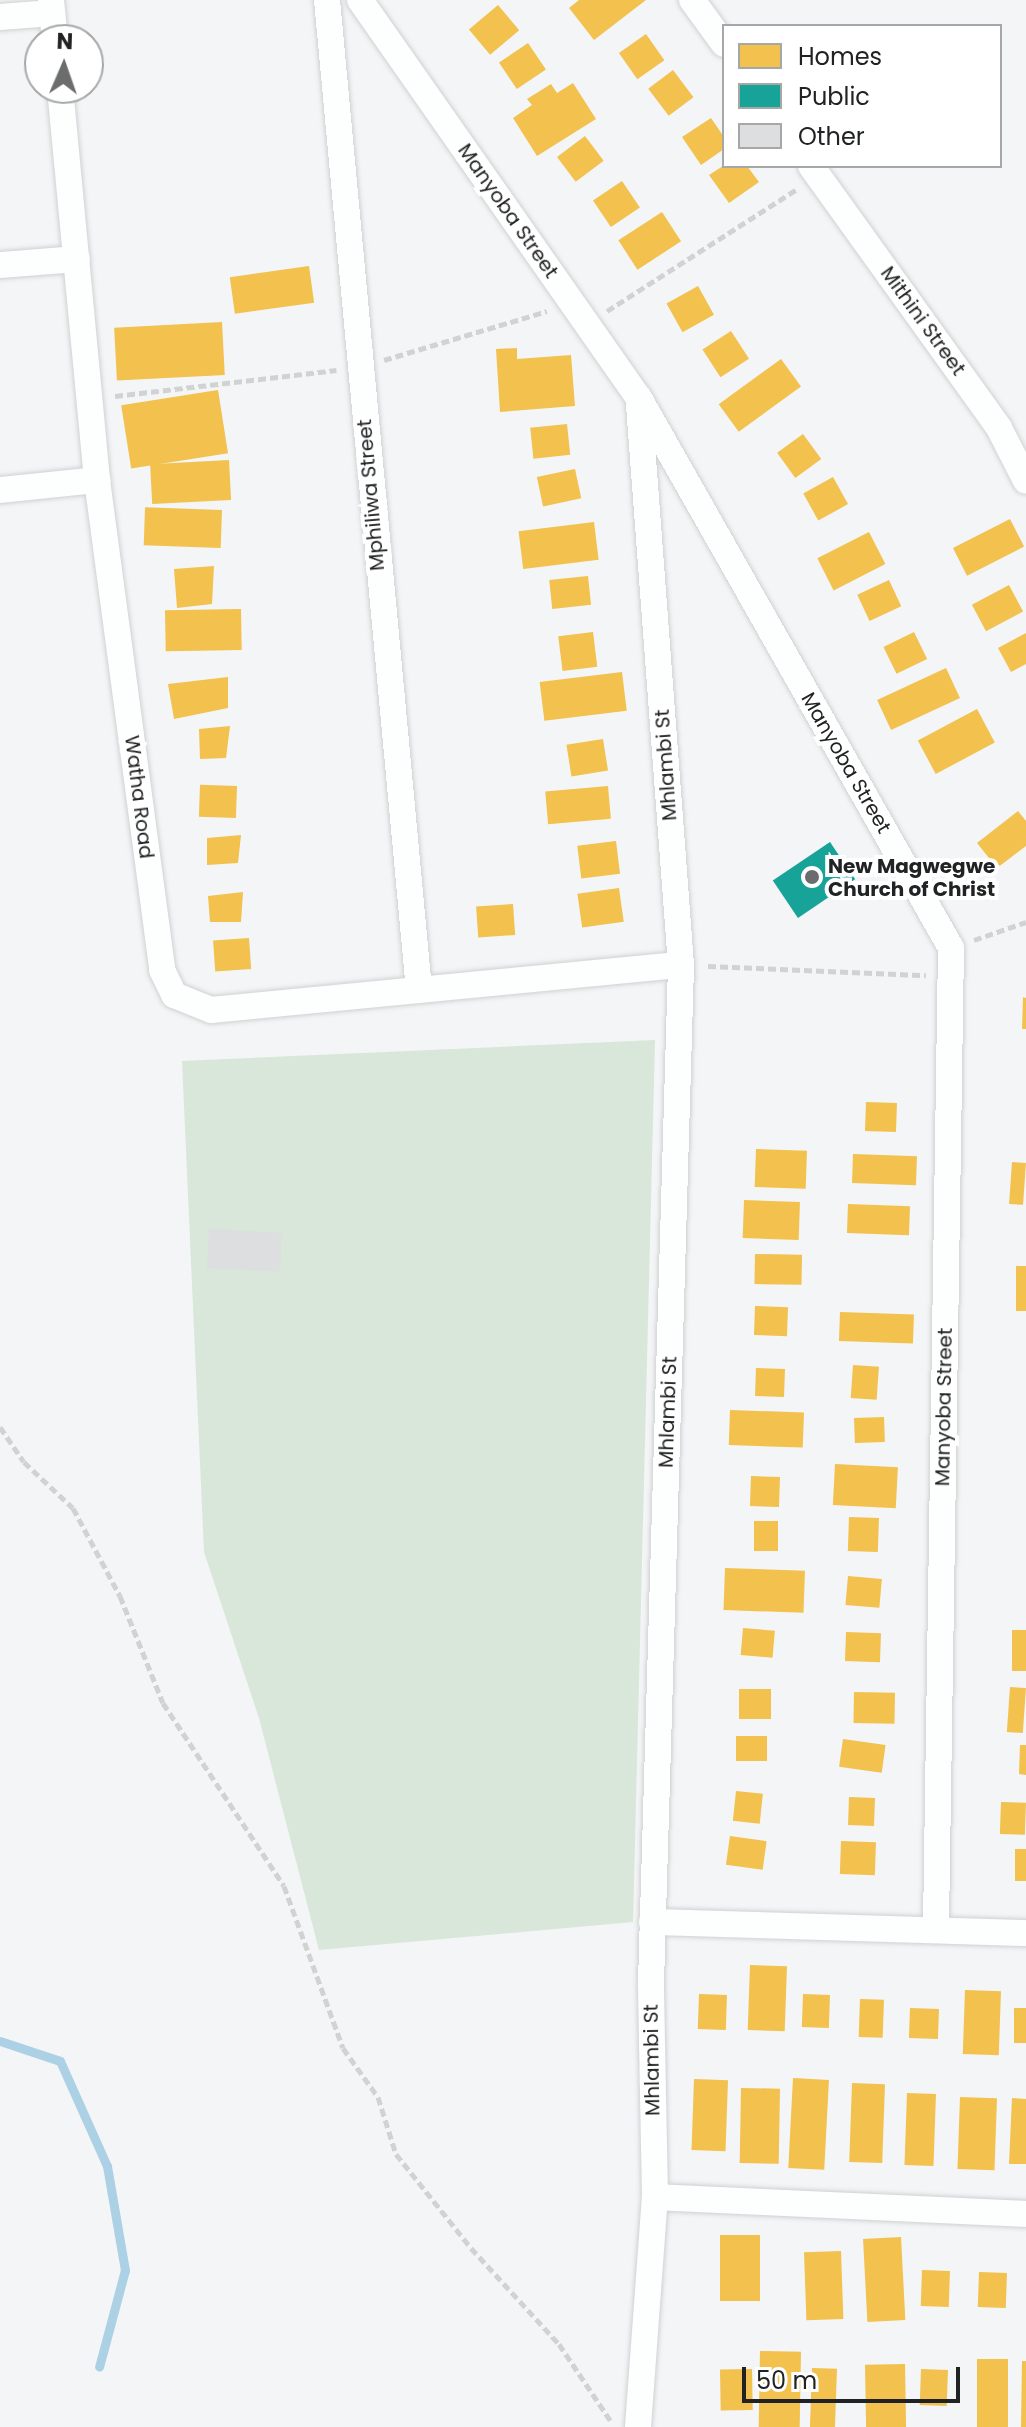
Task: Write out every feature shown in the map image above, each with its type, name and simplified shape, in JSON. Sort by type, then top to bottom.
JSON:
[{"type":"street","name":"Mphiliwa Street","points":[[327,0],[419,990]]},
{"type":"street","name":"Manyoba Street","points":[[360,0],[572,303],[590,322],[639,398],[951,948],[936,1928]]},
{"type":"street","points":[[692,0],[722,41]]},
{"type":"street","points":[[0,17],[52,6]]},
{"type":"street","name":"Watha Road","points":[[62,104],[97,480],[162,970],[174,995],[211,1010],[681,965]]},
{"type":"street","name":"Mithini Street","points":[[815,171],[999,428],[1026,481]]},
{"type":"street","points":[[0,265],[77,259]]},
{"type":"street","name":"Mhlambi St","points":[[638,2427],[655,2197],[652,1922],[681,965],[639,398]]},
{"type":"street","points":[[0,490],[97,480]]},
{"type":"street","points":[[652,1922],[1026,1933]]},
{"type":"street","points":[[655,2197],[1026,2214]]},
{"type":"path","points":[[590,322],[815,171]]},
{"type":"path","points":[[951,948],[1026,922]]},
{"type":"path","points":[[681,965],[951,976]]},
{"type":"path","points":[[0,1427],[24,1462],[73,1508],[120,1596],[163,1703],[284,1886],[343,2048],[378,2097],[396,2154],[471,2248],[559,2344],[614,2427]]},
{"type":"green space","points":[[655,1040],[633,1922],[319,1950],[259,1718],[204,1552],[182,1061]]},
{"type":"building: Homes","points":[[579,0],[646,0],[594,40],[569,8]]},
{"type":"building: Homes","points":[[498,5],[519,30],[490,55],[469,29]]},
{"type":"building: Homes","points":[[646,34],[664,60],[637,79],[619,53]]},
{"type":"building: Homes","points":[[528,43],[546,70],[517,89],[499,63]]},
{"type":"building: Homes","points":[[673,70],[693,97],[669,116],[648,89]]},
{"type":"building: Homes","points":[[573,83],[596,119],[537,156],[513,118],[532,105],[527,99],[551,84],[557,93]]},
{"type":"building: Homes","points":[[711,118],[722,134],[722,150],[701,165],[682,137]]},
{"type":"building: Homes","points":[[585,136],[604,161],[576,182],[557,157]]},
{"type":"building: Homes","points":[[722,167],[748,168],[759,182],[729,203],[709,175]]},
{"type":"building: Homes","points":[[622,181],[640,208],[611,227],[593,201]]},
{"type":"building: Homes","points":[[662,212],[681,241],[637,270],[618,240]]},
{"type":"building: Homes","points":[[309,266],[314,303],[235,314],[230,277]]},
{"type":"building: Homes","points":[[698,286],[714,315],[683,332],[667,303]]},
{"type":"building: Homes","points":[[222,322],[225,375],[117,381],[114,328]]},
{"type":"building: Homes","points":[[731,331],[749,359],[720,377],[702,350]]},
{"type":"building: Homes","points":[[517,348],[517,359],[571,355],[575,406],[500,412],[496,349]]},
{"type":"building: Homes","points":[[781,359],[801,387],[739,432],[719,404]]},
{"type":"building: Homes","points":[[218,390],[228,453],[131,469],[121,405]]},
{"type":"building: Homes","points":[[567,424],[570,455],[533,459],[530,428]]},
{"type":"building: Homes","points":[[803,434],[821,459],[795,478],[777,453]]},
{"type":"building: Homes","points":[[229,460],[231,500],[152,504],[150,464]]},
{"type":"building: Homes","points":[[575,469],[581,498],[543,506],[537,477]]},
{"type":"building: Homes","points":[[833,477],[848,504],[818,521],[803,493]]},
{"type":"building: Homes","points":[[145,507],[222,510],[221,548],[144,545]]},
{"type":"building: Homes","points":[[1010,519],[1024,547],[967,576],[953,548]]},
{"type":"building: Homes","points":[[594,522],[599,560],[523,569],[519,531]]},
{"type":"building: Homes","points":[[869,532],[885,564],[834,590],[817,558]]},
{"type":"building: Homes","points":[[214,566],[212,604],[177,608],[174,569]]},
{"type":"building: Homes","points":[[588,576],[591,605],[552,609],[549,580]]},
{"type":"building: Homes","points":[[889,580],[901,606],[870,621],[857,595]]},
{"type":"building: Homes","points":[[1009,585],[1023,611],[986,631],[972,605]]},
{"type":"building: Homes","points":[[241,609],[242,650],[166,651],[165,610]]},
{"type":"building: Homes","points":[[593,632],[597,667],[563,671],[558,636]]},
{"type":"building: Homes","points":[[914,632],[927,659],[897,674],[883,647]]},
{"type":"building: Homes","points":[[1026,633],[1026,664],[1011,672],[998,648]]},
{"type":"building: Homes","points":[[946,668],[960,698],[891,730],[877,700]]},
{"type":"building: Homes","points":[[622,672],[627,711],[544,721],[540,682]]},
{"type":"building: Homes","points":[[228,677],[228,708],[174,719],[168,684]]},
{"type":"building: Homes","points":[[977,709],[995,743],[936,774],[918,740]]},
{"type":"building: Homes","points":[[230,726],[226,758],[200,759],[199,729]]},
{"type":"building: Homes","points":[[603,739],[608,771],[571,776],[566,745]]},
{"type":"building: Homes","points":[[200,785],[237,786],[236,818],[199,817]]},
{"type":"building: Homes","points":[[608,786],[611,819],[548,824],[545,791]]},
{"type":"building: Homes","points":[[1018,811],[1026,821],[1026,846],[997,868],[977,843]]},
{"type":"building: Homes","points":[[241,835],[238,863],[207,865],[207,838]]},
{"type":"building: Homes","points":[[616,841],[620,874],[581,879],[577,846]]},
{"type":"building: Homes","points":[[619,888],[624,922],[582,928],[577,894]]},
{"type":"building: Homes","points":[[243,892],[241,922],[210,922],[208,896]]},
{"type":"building: Homes","points":[[513,904],[515,935],[478,938],[476,907]]},
{"type":"building: Homes","points":[[249,938],[251,969],[215,971],[213,941]]},
{"type":"building: Homes","points":[[1023,997],[1026,998],[1026,1029],[1022,1029]]},
{"type":"building: Homes","points":[[866,1102],[897,1103],[896,1132],[865,1131]]},
{"type":"building: Homes","points":[[756,1149],[807,1151],[806,1189],[755,1187]]},
{"type":"building: Homes","points":[[853,1154],[917,1156],[916,1185],[852,1183]]},
{"type":"building: Homes","points":[[1012,1162],[1026,1163],[1023,1205],[1009,1204]]},
{"type":"building: Homes","points":[[744,1200],[800,1202],[799,1240],[743,1238]]},
{"type":"building: Homes","points":[[848,1204],[910,1206],[909,1235],[847,1233]]},
{"type":"building: Homes","points":[[755,1254],[802,1255],[801,1285],[754,1284]]},
{"type":"building: Homes","points":[[1016,1266],[1026,1266],[1026,1311],[1016,1311]]},
{"type":"building: Homes","points":[[755,1306],[788,1307],[787,1336],[754,1335]]},
{"type":"building: Homes","points":[[840,1312],[914,1315],[913,1344],[839,1341]]},
{"type":"building: Homes","points":[[853,1365],[879,1367],[877,1400],[851,1398]]},
{"type":"building: Homes","points":[[756,1368],[785,1369],[784,1397],[755,1396]]},
{"type":"building: Homes","points":[[730,1410],[804,1413],[803,1448],[729,1445]]},
{"type":"building: Homes","points":[[884,1417],[885,1442],[855,1443],[854,1418]]},
{"type":"building: Homes","points":[[835,1464],[898,1467],[896,1508],[833,1505]]},
{"type":"building: Homes","points":[[751,1476],[780,1477],[779,1507],[750,1506]]},
{"type":"building: Homes","points":[[849,1517],[879,1518],[878,1552],[848,1551]]},
{"type":"building: Homes","points":[[754,1521],[778,1521],[778,1551],[754,1551]]},
{"type":"building: Homes","points":[[725,1568],[805,1571],[803,1613],[724,1610]]},
{"type":"building: Homes","points":[[848,1576],[882,1579],[879,1608],[845,1605]]},
{"type":"building: Homes","points":[[743,1628],[775,1631],[773,1658],[741,1655]]},
{"type":"building: Homes","points":[[1012,1630],[1026,1630],[1026,1671],[1012,1671]]},
{"type":"building: Homes","points":[[846,1632],[881,1633],[880,1662],[845,1661]]},
{"type":"building: Homes","points":[[1010,1687],[1026,1688],[1023,1733],[1007,1732]]},
{"type":"building: Homes","points":[[739,1689],[771,1689],[771,1719],[739,1719]]},
{"type":"building: Homes","points":[[854,1692],[895,1693],[894,1724],[853,1723]]},
{"type":"building: Homes","points":[[736,1736],[767,1736],[767,1761],[736,1761]]},
{"type":"building: Homes","points":[[843,1739],[886,1745],[882,1773],[839,1767]]},
{"type":"building: Homes","points":[[1020,1745],[1026,1745],[1026,1775],[1019,1774]]},
{"type":"building: Homes","points":[[736,1791],[763,1794],[760,1824],[733,1821]]},
{"type":"building: Homes","points":[[849,1797],[875,1798],[874,1826],[848,1825]]},
{"type":"building: Homes","points":[[1001,1802],[1026,1803],[1025,1835],[1000,1834]]},
{"type":"building: Homes","points":[[730,1836],[767,1841],[763,1870],[726,1865]]},
{"type":"building: Homes","points":[[841,1841],[876,1842],[875,1875],[840,1874]]},
{"type":"building: Homes","points":[[1015,1849],[1026,1849],[1026,1881],[1015,1881]]},
{"type":"building: Homes","points":[[750,1965],[787,1966],[785,2031],[748,2030]]},
{"type":"building: Homes","points":[[965,1990],[1001,1991],[999,2055],[963,2054]]},
{"type":"building: Homes","points":[[699,1994],[727,1995],[726,2030],[698,2029]]},
{"type":"building: Homes","points":[[803,1994],[830,1995],[829,2028],[802,2027]]},
{"type":"building: Homes","points":[[860,1999],[884,2000],[883,2038],[859,2037]]},
{"type":"building: Homes","points":[[910,2008],[939,2009],[938,2039],[909,2038]]},
{"type":"building: Homes","points":[[1014,2008],[1026,2008],[1026,2043],[1014,2043]]},
{"type":"building: Homes","points":[[793,2078],[829,2080],[824,2170],[788,2168]]},
{"type":"building: Homes","points":[[694,2079],[728,2080],[726,2151],[692,2150]]},
{"type":"building: Homes","points":[[852,2083],[885,2084],[882,2163],[849,2162]]},
{"type":"building: Homes","points":[[741,2088],[780,2089],[779,2164],[740,2163]]},
{"type":"building: Homes","points":[[907,2093],[936,2094],[933,2166],[904,2165]]},
{"type":"building: Homes","points":[[960,2097],[997,2098],[994,2170],[957,2169]]},
{"type":"building: Homes","points":[[1012,2098],[1026,2099],[1026,2164],[1009,2164]]},
{"type":"building: Homes","points":[[720,2235],[760,2235],[760,2301],[720,2301]]},
{"type":"building: Homes","points":[[901,2237],[905,2320],[867,2322],[863,2239]]},
{"type":"building: Homes","points":[[841,2251],[843,2319],[806,2320],[804,2252]]},
{"type":"building: Homes","points":[[922,2270],[950,2271],[949,2307],[921,2306]]},
{"type":"building: Homes","points":[[979,2272],[1007,2273],[1006,2308],[978,2307]]},
{"type":"building: Homes","points":[[760,2351],[801,2352],[800,2427],[759,2427]]},
{"type":"building: Homes","points":[[977,2359],[1008,2359],[1008,2427],[977,2427]]},
{"type":"building: Homes","points":[[1022,2361],[1026,2361],[1026,2427],[1021,2427]]},
{"type":"building: Homes","points":[[905,2364],[906,2427],[866,2427],[865,2365]]},
{"type":"building: Homes","points":[[812,2368],[837,2369],[835,2427],[810,2427]]},
{"type":"building: Homes","points":[[752,2369],[753,2410],[721,2411],[720,2370]]},
{"type":"building: Homes","points":[[921,2369],[948,2370],[947,2406],[920,2405]]},
{"type":"building: Public","name":"New Magwegwe Church of Christ","points":[[830,842],[855,879],[798,918],[773,881]]},
{"type":"building: Other","points":[[209,1229],[282,1233],[280,1272],[207,1268]]},
{"type":"waterway","points":[[0,2041],[60,2061],[107,2166],[125,2270],[99,2367]]},
{"type":"place","name":"New Magwegwe Church of Christ","points":[[812,877]]}]
